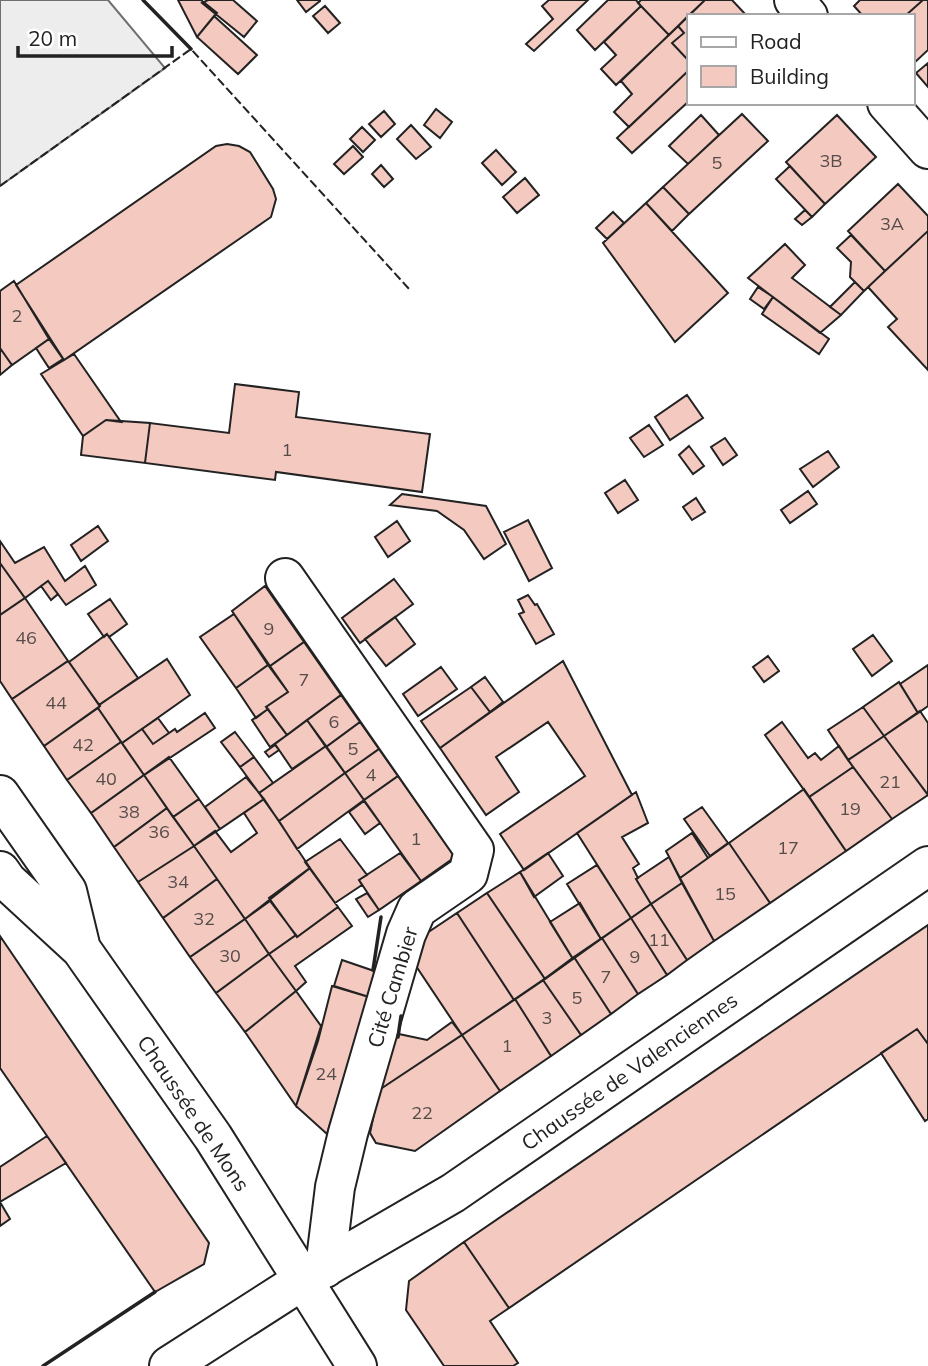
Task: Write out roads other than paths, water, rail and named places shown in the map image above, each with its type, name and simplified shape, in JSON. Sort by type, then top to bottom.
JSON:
[{"type":"main road","points":[[794,0],[806,14]]},
{"type":"main road","points":[[889,105],[928,149]]},
{"type":"main road","name":"Cité Cambier","points":[[285,578],[474,850],[468,874],[417,909],[406,934],[348,1133],[314,1274]]},
{"type":"main road","name":"Chaussée de Mons","points":[[0,794],[67,891],[81,949]]},
{"type":"main road","name":"Chaussée de Valenciennes","points":[[169,1366],[314,1274],[453,1193],[928,866]]},
{"type":"main road","name":"Chaussée de Mons","points":[[0,871],[7,881],[81,949],[213,1137],[314,1274],[357,1366]]}]
